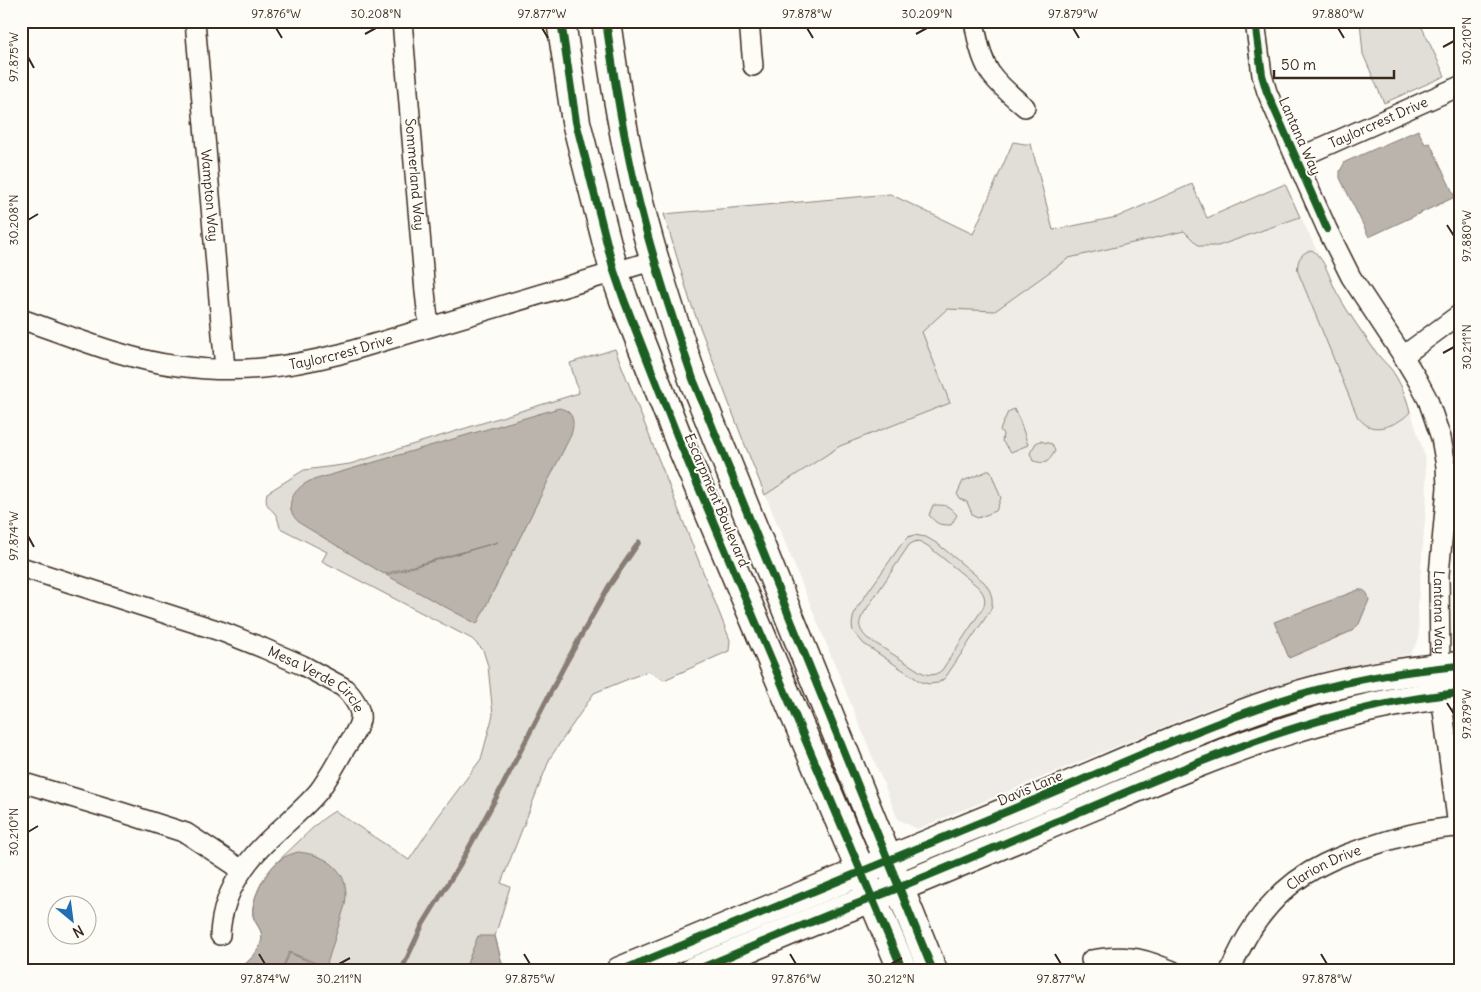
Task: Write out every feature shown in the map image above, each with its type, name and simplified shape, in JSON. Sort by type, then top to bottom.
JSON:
[{"type":"main road","name":"Escarpment Boulevard","points":[[561,21],[576,122],[614,271],[680,443],[903,971]]},
{"type":"main road","name":"Escarpment Boulevard","points":[[606,21],[620,116],[636,190],[662,288],[693,379],[933,971]]},
{"type":"main road","name":"Davis Lane","points":[[620,971],[1241,714],[1337,685],[1380,676],[1450,666]]},
{"type":"main road","points":[[694,971],[899,888],[1199,762],[1262,738],[1295,727],[1364,709],[1451,694]]},
{"type":"street","name":"Wampton Way","points":[[195,21],[225,369]]},
{"type":"street","name":"Sommerland Way","points":[[402,21],[429,327]]},
{"type":"street","points":[[749,21],[753,66]]},
{"type":"street","points":[[974,21],[984,58],[990,72],[1025,108]]},
{"type":"street","name":"Lantana Way","points":[[1255,21],[1262,75],[1267,92],[1296,159],[1342,261],[1403,356],[1428,400],[1441,438],[1446,466],[1447,487],[1453,516],[1439,575],[1450,666],[1459,827]]},
{"type":"street","name":"Taylorcrest Drive","points":[[1296,159],[1460,86]]},
{"type":"street","name":"Taylorcrest Drive","points":[[21,319],[116,352],[156,362],[177,366],[263,369],[310,362],[340,354],[655,260]]},
{"type":"street","points":[[1403,356],[1460,314]]},
{"type":"street","name":"Mesa Verde Circle","points":[[21,567],[222,632],[302,665],[349,692],[360,713],[360,720],[347,746],[318,791],[242,870],[225,905],[220,936]]},
{"type":"street","points":[[21,782],[179,831],[201,842],[242,870]]},
{"type":"street","name":"Clarion Drive","points":[[1230,971],[1250,930],[1263,912],[1280,894],[1322,864],[1382,842],[1435,829],[1459,827]]},
{"type":"street","points":[[1092,960],[1112,957],[1131,958],[1146,961],[1173,971]]},
{"type":"shaded area","points":[[1360,21],[1419,21],[1445,76],[1384,103],[1363,54]]},
{"type":"shaded area","points":[[1418,130],[1425,144],[1430,143],[1455,197],[1369,237],[1340,178],[1340,171],[1345,162]]},
{"type":"shaded area","points":[[1013,142],[1031,144],[1053,230],[1117,217],[1192,184],[1207,218],[1285,184],[1340,299],[1392,373],[1410,409],[1425,457],[1427,495],[1418,605],[1419,639],[1410,654],[1337,668],[1296,679],[1207,709],[917,829],[898,819],[743,440],[690,301],[664,214],[890,194],[973,234]]},
{"type":"shaded area","points":[[1013,142],[1031,144],[1053,230],[1117,217],[1192,184],[1207,218],[1285,184],[1300,217],[1218,246],[1199,246],[1184,231],[1069,258],[995,311],[947,309],[922,332],[950,403],[840,446],[765,495],[690,301],[664,214],[890,194],[973,234]]},
{"type":"shaded area","points":[[1312,250],[1321,259],[1337,293],[1378,355],[1391,369],[1405,395],[1410,412],[1391,425],[1373,428],[1358,418],[1298,272],[1300,258]]},
{"type":"shaded area","points":[[615,349],[730,640],[729,651],[664,680],[648,671],[594,693],[550,758],[501,883],[510,887],[495,936],[504,971],[234,971],[248,961],[260,947],[262,934],[253,916],[254,901],[263,880],[281,858],[329,814],[335,811],[409,860],[437,818],[481,759],[493,715],[488,666],[483,650],[472,639],[322,561],[327,552],[280,528],[276,515],[267,503],[267,493],[304,470],[350,464],[579,393],[570,363]]},
{"type":"shaded area","points":[[559,408],[568,412],[572,418],[571,435],[477,624],[386,575],[498,542],[384,574],[301,524],[292,512],[291,500],[298,489],[310,481]]},
{"type":"shaded area","points":[[1014,409],[1028,445],[1011,452],[1002,441],[1003,434],[1000,430],[1008,412]]},
{"type":"shaded area","points":[[1040,441],[1052,444],[1055,451],[1048,461],[1044,463],[1033,461],[1030,453],[1036,443]]},
{"type":"shaded area","points":[[990,470],[1001,498],[996,511],[978,518],[973,516],[967,502],[960,499],[957,494],[963,481]]},
{"type":"shaded area","points":[[933,505],[947,506],[957,515],[951,525],[938,523],[929,515]]},
{"type":"shaded area","points":[[914,535],[926,537],[938,544],[984,582],[991,596],[990,611],[945,678],[938,683],[929,684],[921,682],[864,644],[853,631],[852,625],[856,609],[908,537]],"holes":[[[919,541],[928,546],[977,586],[985,599],[983,608],[942,670],[932,675],[921,672],[867,638],[862,632],[860,623],[864,613],[909,545]]]},
{"type":"shaded area","points":[[1358,590],[1366,592],[1369,600],[1359,624],[1352,631],[1289,658],[1274,622]]},
{"type":"shaded area","points":[[298,852],[328,861],[335,867],[345,883],[345,905],[326,967],[289,952],[281,971],[234,971],[244,965],[254,955],[261,944],[261,932],[254,919],[253,908],[261,884],[275,864],[284,857]]},
{"type":"shaded area","points":[[478,936],[495,936],[502,964],[479,971],[464,971]]},
{"type":"shaded area","points":[[290,953],[325,969],[324,971],[282,971]]},
{"type":"waterway","points":[[401,971],[423,924],[459,866],[563,668],[609,586],[639,542]]},
{"type":"cycle path","points":[[561,21],[576,122],[614,271],[624,300],[680,443],[903,971]]},
{"type":"cycle path","points":[[606,21],[619,106],[636,190],[655,262],[693,379],[933,971]]},
{"type":"cycle path","points":[[1255,21],[1262,75],[1267,92],[1327,229]]},
{"type":"cycle path","points":[[620,971],[1248,712],[1301,694],[1346,683],[1391,674],[1460,666]]},
{"type":"cycle path","points":[[694,971],[1153,781],[1253,742],[1355,711],[1407,700],[1460,693]]}]
